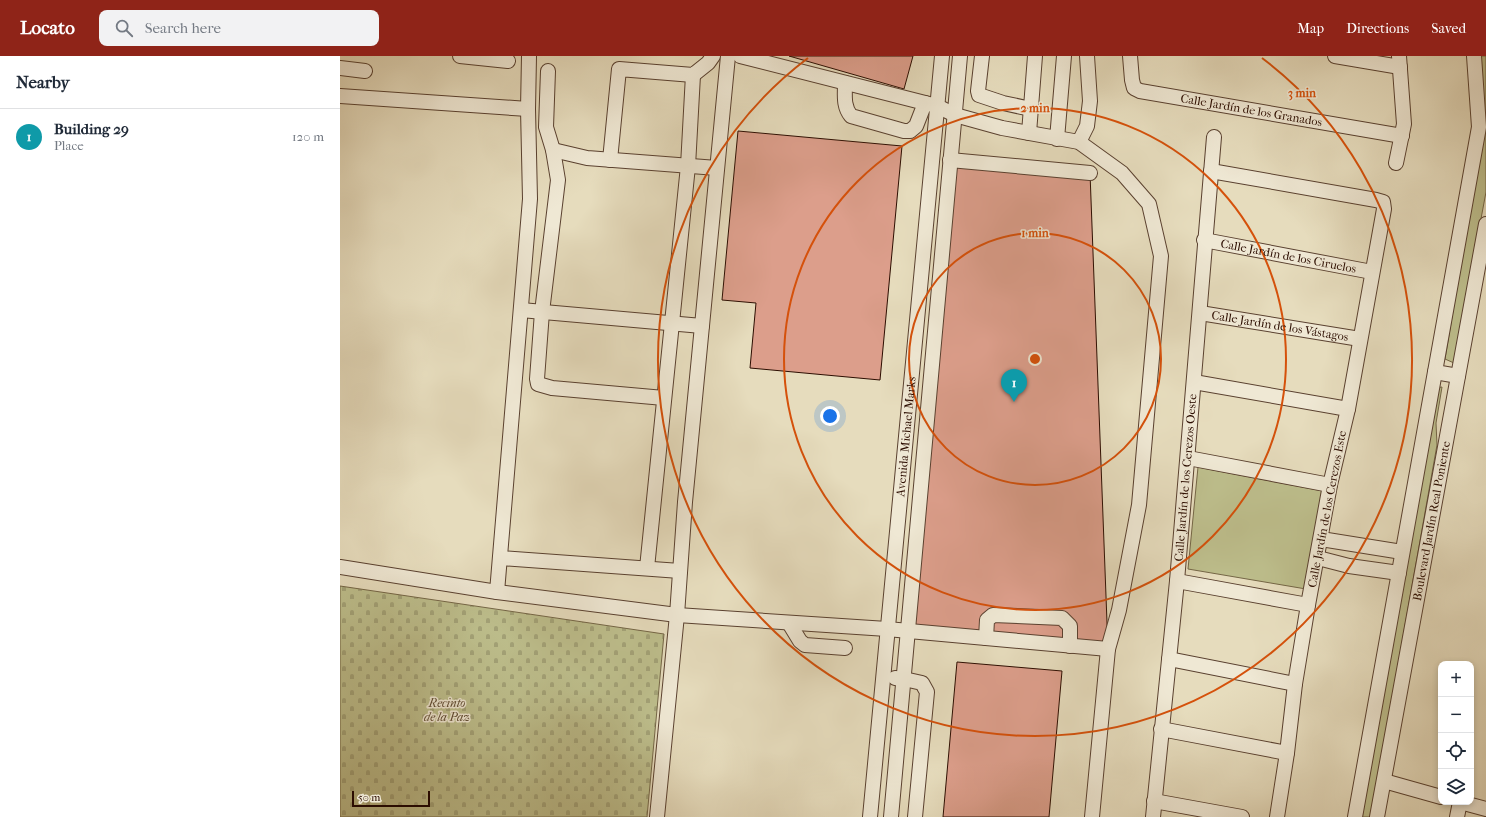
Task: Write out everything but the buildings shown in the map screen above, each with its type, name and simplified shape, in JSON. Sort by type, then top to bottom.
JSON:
[{"type":"street","points":[[460,56],[508,61]]},
{"type":"street","points":[[497,592],[530,200],[528,109],[529,56]]},
{"type":"street","points":[[610,160],[618,69],[693,75],[708,63],[713,56]]},
{"type":"street","points":[[657,817],[677,615],[685,502],[728,56]]},
{"type":"street","points":[[740,56],[931,105],[955,115],[1002,128],[1079,142],[1122,173],[1149,204],[1160,256],[1139,505],[1119,610],[1108,649],[1092,817]]},
{"type":"street","name":"Avenida Michael Marks","points":[[870,817],[931,105],[942,56]]},
{"type":"street","name":"Avenida Michael Marks","points":[[891,817],[960,56]]},
{"type":"street","points":[[982,56],[978,91],[979,95],[1003,103],[1031,109]]},
{"type":"street","points":[[1029,133],[1035,56]]},
{"type":"street","points":[[1057,139],[1064,56]]},
{"type":"street","points":[[1079,142],[1088,126],[1090,101],[1087,56]]},
{"type":"street","name":"Calle Jardín de los Granados","points":[[1130,56],[1134,88],[1140,91],[1402,136]]},
{"type":"street","points":[[1335,56],[1399,62],[1404,124],[1396,163]]},
{"type":"street","name":"Boulevard Jardín Real Poniente","points":[[1355,817],[1480,126],[1474,56]]},
{"type":"street","points":[[340,68],[365,71]]},
{"type":"street","points":[[548,71],[546,127],[553,150],[558,180],[542,312],[537,379],[538,384],[552,388],[664,398]]},
{"type":"street","points":[[648,568],[688,166],[693,75]]},
{"type":"street","points":[[845,83],[846,110],[851,116],[904,131],[910,131],[916,126],[931,105]]},
{"type":"street","points":[[340,96],[528,109]]},
{"type":"street","points":[[1002,128],[1003,103]]},
{"type":"street","name":"Calle Jardín de los Cerezos Oeste","points":[[1153,817],[1177,581],[1200,313],[1204,240],[1214,138]]},
{"type":"street","points":[[553,150],[587,158],[717,168]]},
{"type":"street","points":[[950,160],[1090,173]]},
{"type":"street","name":"Calle Jardín de los Cerezos Este","points":[[1211,171],[1376,200],[1383,202],[1384,209],[1348,409],[1330,485],[1318,558],[1308,605],[1295,684],[1287,753],[1277,817]]},
{"type":"street","name":"Boulevard Jardín Real Poniente","points":[[1377,817],[1486,229]]},
{"type":"street","name":"Calle Jardín de los Ciruelos","points":[[1204,240],[1372,272]]},
{"type":"street","points":[[521,310],[702,326]]},
{"type":"street","name":"Calle Jardín de los Vástagos","points":[[1200,313],[1360,339]]},
{"type":"street","points":[[1435,372],[1458,376]]},
{"type":"street","points":[[1194,382],[1348,409]]},
{"type":"street","points":[[1188,458],[1330,485]]},
{"type":"street","name":"Boulevard Jardín Real Poniente","points":[[1321,538],[1402,552]]},
{"type":"street","points":[[1374,570],[1376,548]]},
{"type":"street","points":[[500,558],[680,571]]},
{"type":"street","name":"Boulevard Jardín Real Poniente","points":[[1318,558],[1349,566],[1399,573]]},
{"type":"street","points":[[340,567],[497,592],[677,615],[887,629],[1108,649]]},
{"type":"street","points":[[1177,581],[1308,605]]},
{"type":"street","points":[[986,638],[987,620],[993,615],[1062,618],[1070,626],[1070,646]]},
{"type":"street","points":[[789,623],[800,641],[805,645],[845,648]]},
{"type":"street","points":[[1169,659],[1295,684]]},
{"type":"street","points":[[883,678],[904,679],[922,683],[927,692],[916,817]]},
{"type":"street","points":[[1161,729],[1287,753]]},
{"type":"street","points":[[1384,781],[1438,796]]},
{"type":"street","points":[[1154,801],[1242,817]]},
{"type":"street","points":[[1457,817],[1459,805]]},
{"type":"street","points":[[1471,805],[1486,809]]},
{"type":"green space","points":[[1479,56],[1486,56],[1486,192],[1454,363],[1445,359],[1484,124]]},
{"type":"green space","points":[[1442,387],[1436,423],[1437,445],[1371,817],[1359,817],[1434,388]]},
{"type":"green space","points":[[1198,467],[1323,491],[1306,589],[1188,569]]},
{"type":"green space","name":"Recinto de la Paz","points":[[340,586],[664,634],[647,817],[340,817]]},
{"type":"place","name":"Building 29","points":[[1014,402]]}]
